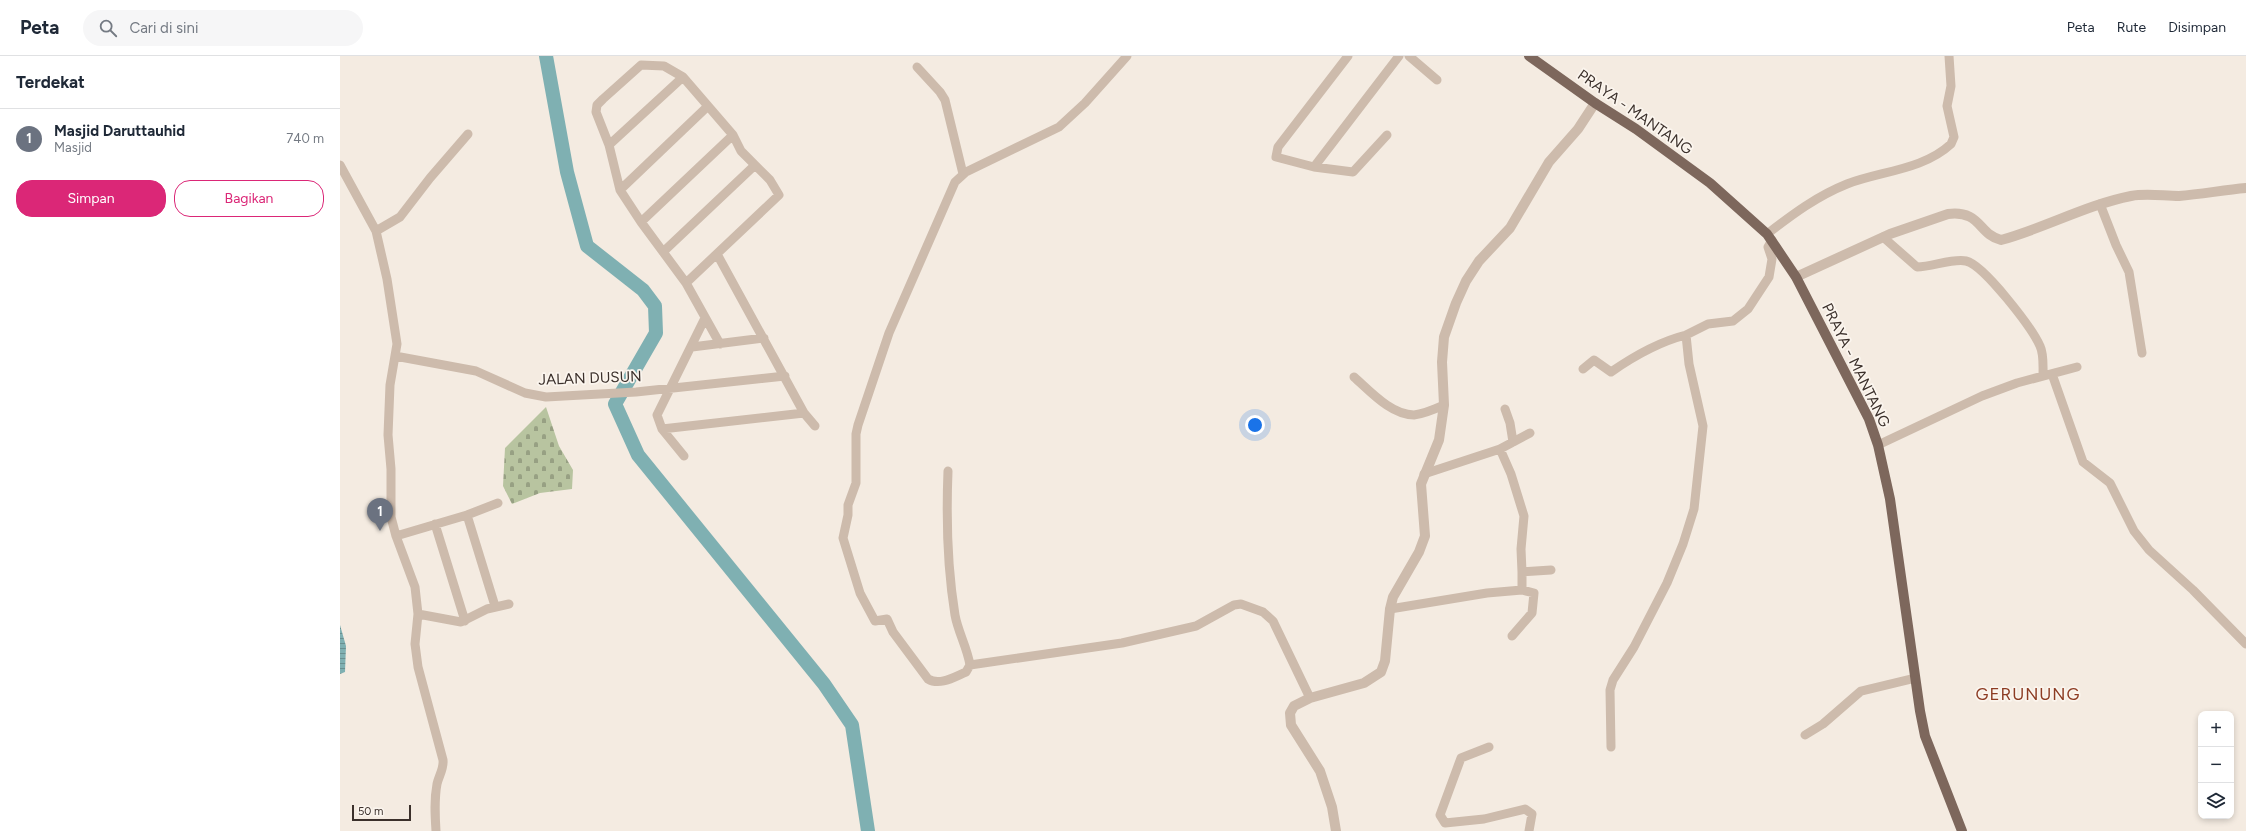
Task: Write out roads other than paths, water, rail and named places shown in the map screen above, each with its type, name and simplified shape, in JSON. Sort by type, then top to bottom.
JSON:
[{"type":"main road","name":"PRAYA - MANTANG","points":[[1529,56],[1595,103],[1636,128],[1710,183],[1770,237],[1796,277],[1869,419],[1878,446],[1890,499],[1915,678],[1925,736],[1962,831]]},
{"type":"street","points":[[948,472],[946,530],[951,583],[957,622],[968,651],[970,665],[966,672],[940,682],[928,679],[893,632],[888,619],[875,621],[860,593],[843,538],[848,515],[848,501],[856,483],[856,434],[889,333],[934,232],[951,188],[963,174],[1059,127],[1086,104],[1127,56]]},
{"type":"street","points":[[1348,56],[1278,147],[1276,157],[1314,167],[1353,172],[1387,135]]},
{"type":"street","points":[[1314,167],[1399,56]]},
{"type":"street","points":[[1409,56],[1438,80]]},
{"type":"street","points":[[1583,369],[1594,360],[1611,372],[1645,351],[1673,338],[1686,335],[1708,324],[1733,321],[1748,309],[1769,277],[1772,259],[1769,245],[1770,237],[1800,208],[1829,192],[1856,181],[1896,172],[1951,144],[1954,137],[1947,106],[1950,86],[1949,56]]},
{"type":"street","points":[[686,283],[779,195],[770,180],[754,166],[741,151],[732,135],[683,77],[664,66],[641,64],[597,105],[596,112],[610,146],[620,190],[640,222],[686,283],[720,344]]},
{"type":"street","points":[[917,67],[940,92],[945,100],[963,174]]},
{"type":"street","points":[[610,146],[683,77]]},
{"type":"street","points":[[1336,831],[1332,806],[1320,771],[1291,725],[1289,718],[1294,706],[1310,698],[1364,682],[1381,672],[1385,661],[1390,608],[1398,588],[1423,543],[1425,523],[1421,492],[1424,474],[1439,440],[1444,405],[1442,362],[1444,337],[1456,303],[1466,281],[1479,261],[1510,228],[1549,162],[1578,129],[1595,103]]},
{"type":"street","points":[[620,190],[708,106]]},
{"type":"street","points":[[376,231],[400,217],[430,178],[468,134]]},
{"type":"street","points":[[640,222],[732,135]]},
{"type":"street","points":[[340,165],[376,231],[395,325],[397,344],[390,385],[388,435],[391,469],[392,517],[396,536],[415,587],[418,614],[415,644],[418,667],[444,763],[434,803],[436,831]]},
{"type":"street","points":[[663,252],[754,166]]},
{"type":"street","points":[[1796,277],[1884,237],[1956,213],[1972,217],[1992,236],[2001,240],[2036,230],[2100,204],[2138,195],[2178,196],[2246,188]]},
{"type":"street","points":[[2100,204],[2116,245],[2129,272],[2142,353]]},
{"type":"street","points":[[1884,237],[1917,267],[1963,260],[1974,266],[2010,302],[2032,332],[2042,350],[2047,375],[2084,462],[2110,483],[2134,531],[2149,550],[2188,586],[2246,644]]},
{"type":"street","points":[[717,254],[804,413],[815,426]]},
{"type":"street","points":[[684,456],[662,429],[657,415],[692,347],[705,318]]},
{"type":"street","points":[[1611,747],[1610,695],[1613,680],[1637,641],[1667,583],[1683,544],[1694,509],[1703,426],[1689,364],[1686,335]]},
{"type":"street","points":[[692,347],[764,338]]},
{"type":"street","name":"JALAN DUSUN","points":[[395,356],[476,371],[536,396],[636,392],[785,376]]},
{"type":"street","points":[[1878,446],[1982,396],[2077,367]]},
{"type":"street","points":[[1354,377],[1395,410],[1407,414],[1420,414],[1444,405]]},
{"type":"street","points":[[1505,409],[1510,423],[1513,442]]},
{"type":"street","points":[[662,429],[804,413]]},
{"type":"street","points":[[1424,474],[1500,449],[1530,433]]},
{"type":"street","points":[[1500,449],[1511,474],[1523,513],[1522,590]]},
{"type":"street","points":[[396,536],[467,515],[498,503]]},
{"type":"street","points":[[467,515],[495,606]]},
{"type":"street","points":[[435,524],[465,621]]},
{"type":"street","points":[[1522,572],[1550,570]]},
{"type":"street","points":[[1390,608],[1487,593],[1522,590],[1534,593],[1533,610],[1512,636]]},
{"type":"street","points":[[418,614],[452,621],[465,621],[495,606],[509,604]]},
{"type":"street","points":[[970,665],[1122,643],[1196,626],[1234,605],[1241,604],[1262,612],[1274,621],[1310,698]]},
{"type":"street","points":[[1805,735],[1823,724],[1861,691],[1915,678]]},
{"type":"street","points":[[1489,747],[1461,758],[1440,814],[1441,819],[1445,823],[1464,822],[1484,819],[1525,809],[1532,814],[1529,831]]},
{"type":"water","points":[[340,625],[346,646],[345,672],[340,674]]},
{"type":"waterway","points":[[546,56],[567,172],[587,246],[643,290],[655,306],[656,333],[615,404],[638,455],[824,684],[852,725],[868,831]]},
{"type":"place","name":"Masjid Daruttauhid","points":[[380,531]]},
{"type":"district","name":"GERUNUNG","points":[[2028,694]]}]
